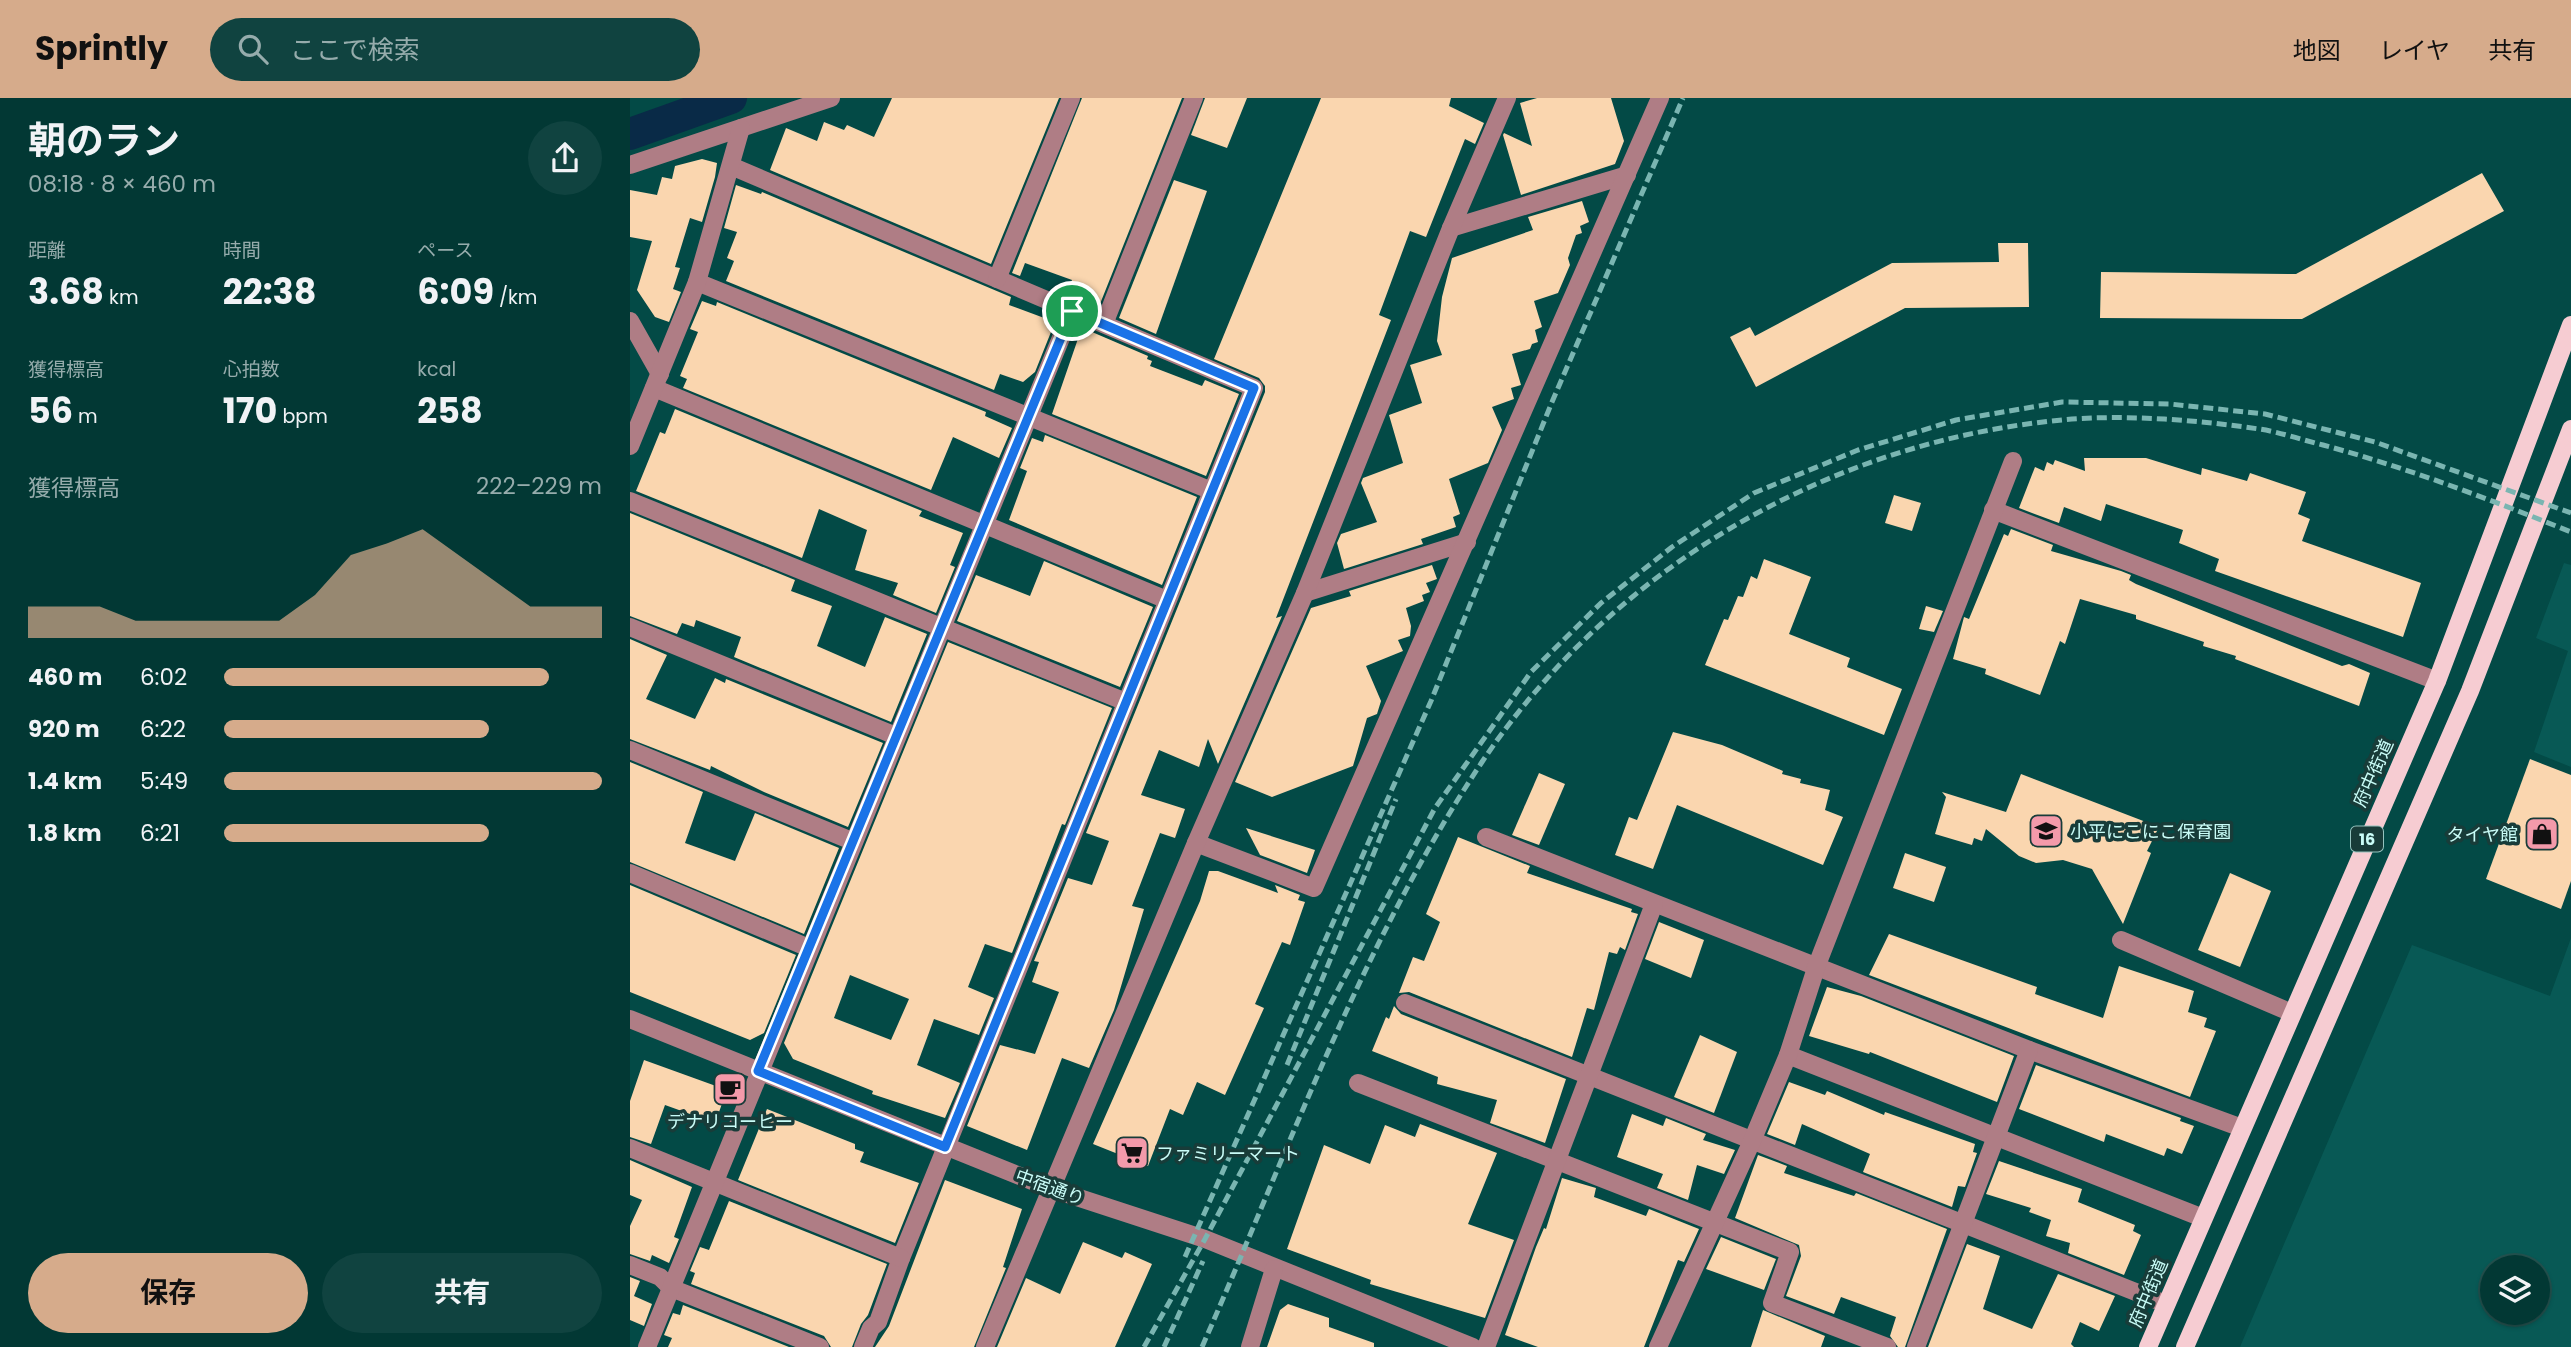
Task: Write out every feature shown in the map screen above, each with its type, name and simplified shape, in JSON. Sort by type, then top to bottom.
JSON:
[{"type":"main road","name":"府中街道","points":[[2148,1347],[2437,681],[2571,325]]},
{"type":"main road","name":"16","points":[[2185,1347],[2470,691],[2571,429]]},
{"type":"street","points":[[630,165],[831,98]]},
{"type":"street","points":[[997,279],[1071,98]]},
{"type":"street","points":[[1104,324],[1194,98]]},
{"type":"street","points":[[985,1347],[1196,843],[1305,593],[1451,228],[1507,98]]},
{"type":"street","points":[[1196,843],[1314,888],[1660,98]]},
{"type":"street","points":[[630,446],[697,282],[741,128]]},
{"type":"street","points":[[732,166],[1254,388],[945,1147],[878,1322],[871,1328],[863,1347]]},
{"type":"street","points":[[1451,228],[1627,175]]},
{"type":"street","points":[[697,282],[1212,491]]},
{"type":"street","points":[[647,1347],[808,948],[1072,311]]},
{"type":"street","points":[[630,321],[657,381],[984,525],[1167,600]]},
{"type":"street","points":[[1658,1347],[1716,1222],[1788,1055],[1817,965],[2013,461]]},
{"type":"street","points":[[630,501],[1126,702]]},
{"type":"street","points":[[1993,510],[2437,681]]},
{"type":"street","points":[[1305,593],[1467,542]]},
{"type":"street","points":[[630,627],[896,736]]},
{"type":"street","points":[[630,750],[852,841]]},
{"type":"street","points":[[1486,837],[2029,1050],[2242,1128]]},
{"type":"street","points":[[630,873],[808,948]]},
{"type":"street","points":[[1486,1347],[1654,904]]},
{"type":"street","points":[[2121,940],[2292,1013]]},
{"type":"street","points":[[1405,1003],[2166,1304]]},
{"type":"street","name":"中宿通り","points":[[630,1019],[1052,1189],[1205,1239],[1473,1347]]},
{"type":"street","points":[[1916,1347],[2029,1050]]},
{"type":"street","points":[[1788,1055],[2203,1218]]},
{"type":"street","points":[[1358,1083],[1790,1252],[1772,1304],[1887,1347]]},
{"type":"street","points":[[630,1148],[901,1258]]},
{"type":"street","points":[[630,1265],[660,1277],[671,1287],[820,1347]]},
{"type":"street","points":[[1250,1347],[1274,1269]]},
{"type":"shaded area","points":[[2564,563],[2571,565],[2571,767],[2534,752],[2568,651],[2536,638]]},
{"type":"shaded area","points":[[2571,938],[2571,1347],[2240,1347],[2412,945],[2550,996]]},
{"type":"building","points":[[892,98],[1059,98],[991,264],[770,170],[786,128],[817,141],[824,122],[844,130],[847,125],[874,137]]},
{"type":"building","points":[[1082,98],[1182,98],[1098,309],[1066,296],[1072,280],[1025,263],[1020,276],[1012,273]]},
{"type":"building","points":[[1205,98],[1247,98],[1227,148],[1191,135]]},
{"type":"building","points":[[1321,98],[1451,98],[1449,106],[1484,123],[1475,144],[1465,139],[1426,237],[1410,231],[1379,315],[1391,320],[1276,618],[1282,616],[1218,764],[1208,739],[1199,767],[1159,750],[1141,795],[1185,809],[1175,838],[1160,833],[1132,906],[1144,909],[1114,1010],[1089,1068],[1062,1058],[1027,1150],[967,1126],[1000,1045],[1035,1054],[1059,992],[1032,982],[1039,962],[1034,961],[1068,878],[1092,885],[1109,841],[1086,833],[1265,392],[1265,386],[1259,378],[1214,359]]},
{"type":"building","points":[[1537,98],[1611,98],[1624,141],[1615,164],[1521,195],[1503,135],[1504,133],[1532,146],[1520,103]]},
{"type":"building","points":[[702,159],[717,163],[715,177],[702,222],[690,218],[675,267],[680,268],[673,289],[681,292],[669,322],[655,317],[637,290],[652,241],[630,237],[630,190],[657,195],[662,177],[672,179],[675,166]]},
{"type":"building","points":[[2482,173],[2504,211],[2302,319],[2100,318],[2101,272],[2296,274]]},
{"type":"building","points":[[1174,180],[1207,191],[1156,334],[1119,318]]},
{"type":"building","points":[[736,185],[761,194],[762,192],[1011,297],[1009,305],[1055,322],[1035,372],[1023,382],[1000,374],[994,390],[726,281],[734,261],[727,258],[737,232],[724,228]]},
{"type":"building","points":[[1582,201],[1589,222],[1580,226],[1582,233],[1576,235],[1568,258],[1570,265],[1558,293],[1534,301],[1542,327],[1535,330],[1538,342],[1532,344],[1530,349],[1512,354],[1521,385],[1511,388],[1514,399],[1492,407],[1502,430],[1488,463],[1449,479],[1460,514],[1453,517],[1456,527],[1421,539],[1423,544],[1344,569],[1337,543],[1341,534],[1377,522],[1361,483],[1363,478],[1403,463],[1389,415],[1422,403],[1410,365],[1442,355],[1437,341],[1442,297],[1452,258],[1533,230],[1528,217]]},
{"type":"building","points":[[1998,243],[2028,243],[2029,307],[1905,308],[1756,387],[1730,337],[1750,327],[1755,336],[1892,263],[1999,262]]},
{"type":"building","points":[[702,301],[716,306],[717,302],[986,412],[985,416],[1012,428],[999,458],[953,437],[931,490],[683,388],[687,379],[680,376],[698,332],[690,329]]},
{"type":"building","points":[[1078,326],[1148,356],[1147,359],[1152,361],[1150,366],[1202,386],[1205,380],[1239,394],[1206,476],[1052,414],[1081,330],[1074,337]]},
{"type":"building","points":[[675,409],[922,511],[919,516],[963,533],[950,565],[955,567],[936,613],[893,595],[898,583],[855,570],[867,530],[819,509],[802,558],[636,491],[660,432],[665,434]]},
{"type":"building","points":[[1045,435],[1197,497],[1162,585],[1009,520],[1027,471],[1020,468],[1032,438],[1043,442]]},
{"type":"building","points":[[2084,458],[2146,458],[2201,475],[2202,468],[2247,481],[2250,473],[2306,492],[2298,514],[2310,519],[2302,541],[2421,583],[2403,637],[2215,571],[2219,559],[2179,543],[2183,530],[2106,504],[2101,521],[2064,507],[2059,523],[2019,508],[2035,467],[2044,471],[2047,462],[2053,465],[2055,460],[2085,471]]},
{"type":"building","points":[[1894,495],[1921,503],[1912,531],[1885,523]]},
{"type":"building","points":[[630,513],[795,580],[791,591],[832,606],[817,646],[865,667],[885,617],[927,634],[891,722],[734,657],[741,637],[696,620],[694,627],[682,623],[677,634],[630,616]]},
{"type":"building","points":[[2011,529],[2053,545],[2051,551],[2121,571],[2131,575],[2129,580],[2136,584],[2342,666],[2349,664],[2370,673],[2359,706],[2235,659],[2236,656],[2203,646],[2204,642],[2136,619],[2136,615],[2080,599],[2065,644],[2060,641],[2040,695],[1985,674],[1986,669],[1953,659],[1964,617],[1969,619],[2004,534],[2008,536]]},
{"type":"building","points":[[1764,559],[1811,577],[1789,634],[1850,658],[1847,667],[1902,689],[1884,735],[1705,665],[1724,619],[1728,620],[1738,596],[1743,597],[1751,576],[1757,579]]},
{"type":"building","points":[[1044,561],[1153,607],[1120,687],[957,621],[976,575],[1030,596]]},
{"type":"building","points":[[1432,565],[1437,579],[1426,583],[1430,592],[1422,595],[1424,601],[1406,608],[1411,626],[1410,636],[1398,640],[1403,651],[1366,666],[1381,701],[1377,714],[1367,718],[1353,766],[1272,797],[1235,782],[1311,608],[1351,596],[1349,591]]},
{"type":"building","points":[[1926,606],[1943,611],[1934,632],[1919,629]]},
{"type":"building","points":[[630,639],[667,655],[646,699],[695,719],[715,678],[725,683],[726,679],[883,743],[848,827],[764,792],[711,766],[710,770],[630,739]]},
{"type":"building","points":[[948,642],[1112,708],[1065,825],[1062,824],[1012,953],[985,944],[968,987],[994,998],[979,1035],[934,1019],[917,1065],[960,1083],[945,1118],[872,1094],[873,1091],[793,1059],[784,1043]],"holes":[[[850,975],[909,999],[891,1040],[834,1018]]]},
{"type":"building","points":[[1673,732],[1722,745],[1783,771],[1782,774],[1801,779],[1800,783],[1830,790],[1825,810],[1843,817],[1823,865],[1677,805],[1653,869],[1615,855],[1629,817],[1637,820]]},
{"type":"building","points":[[2530,759],[2571,775],[2571,881],[2561,909],[2486,879]]},
{"type":"building","points":[[630,762],[703,792],[685,843],[735,861],[755,813],[839,848],[804,934],[630,862]]},
{"type":"building","points":[[1539,773],[1565,784],[1539,845],[1512,835]]},
{"type":"building","points":[[2021,774],[2159,827],[2147,851],[2151,853],[2123,924],[2092,869],[2063,860],[2036,863],[2019,856],[1986,829],[1982,841],[1974,838],[1972,845],[1935,834],[1946,797],[1942,792],[2006,812]]},
{"type":"building","points":[[1246,828],[1315,850],[1307,873],[1260,855]]},
{"type":"building","points":[[1458,837],[1530,866],[1527,873],[1632,909],[1631,912],[1638,914],[1625,950],[1620,947],[1617,954],[1609,952],[1594,1010],[1587,1008],[1572,1057],[1409,992],[1399,993],[1413,957],[1424,961],[1440,922],[1426,914]]},
{"type":"building","points":[[1905,853],[1946,867],[1934,902],[1893,888]]},
{"type":"building","points":[[1209,871],[1218,871],[1278,893],[1275,885],[1300,895],[1298,900],[1305,902],[1290,945],[1282,942],[1255,1004],[1264,1008],[1225,1095],[1197,1082],[1183,1115],[1170,1109],[1148,1166],[1093,1144],[1200,901]]},
{"type":"building","points":[[2230,873],[2271,891],[2240,967],[2198,950]]},
{"type":"building","points":[[630,885],[796,955],[764,1033],[750,1040],[630,992]]},
{"type":"building","points":[[1659,922],[1704,940],[1691,978],[1645,959]]},
{"type":"building","points":[[1889,934],[2037,987],[2035,994],[2103,1018],[2119,966],[2194,991],[2188,1012],[2207,1018],[2204,1027],[2216,1031],[2190,1097],[1869,975]]},
{"type":"building","points":[[1827,987],[1861,996],[2014,1056],[1997,1102],[1870,1052],[1869,1054],[1809,1036]]},
{"type":"building","points":[[1394,1006],[1401,1014],[1566,1079],[1545,1143],[1490,1123],[1497,1100],[1437,1084],[1438,1077],[1372,1051],[1386,1017],[1389,1019]]},
{"type":"building","points":[[1700,1035],[1737,1052],[1714,1113],[1674,1097]]},
{"type":"building","points":[[644,1060],[727,1090],[715,1123],[665,1105],[651,1144],[630,1137],[630,1101]]},
{"type":"building","points":[[2036,1065],[2181,1118],[2180,1121],[2194,1126],[2182,1154],[2167,1148],[2164,1156],[2106,1134],[2104,1142],[2019,1109]]},
{"type":"building","points":[[1789,1082],[1825,1095],[1827,1091],[1884,1115],[1885,1112],[1975,1144],[1973,1152],[1977,1153],[1965,1187],[1958,1186],[1952,1207],[1863,1172],[1870,1154],[1802,1124],[1795,1145],[1767,1134]]},
{"type":"building","points":[[767,1109],[855,1144],[855,1149],[864,1152],[860,1162],[919,1183],[895,1243],[738,1180]]},
{"type":"building","points":[[1632,1114],[1663,1126],[1666,1118],[1706,1134],[1703,1140],[1735,1150],[1724,1174],[1697,1165],[1688,1200],[1657,1188],[1663,1174],[1617,1157]]},
{"type":"building","points":[[1420,1124],[1497,1153],[1468,1224],[1514,1240],[1485,1318],[1370,1284],[1371,1280],[1287,1249],[1324,1145],[1370,1164],[1385,1125],[1415,1137]]},
{"type":"building","points":[[1758,1155],[1787,1166],[1784,1173],[1854,1196],[1856,1193],[1947,1229],[1905,1347],[1898,1347],[1890,1336],[1896,1317],[1841,1297],[1834,1314],[1786,1296],[1801,1256],[1799,1245],[1735,1218]]},
{"type":"building","points":[[630,1160],[692,1187],[674,1237],[679,1239],[669,1263],[652,1255],[650,1261],[630,1254],[630,1226],[642,1200],[630,1195]]},
{"type":"building","points":[[1999,1161],[2082,1189],[2078,1202],[2135,1225],[2133,1231],[2141,1235],[2124,1275],[2068,1253],[2070,1243],[2046,1236],[2051,1220],[2029,1212],[2031,1208],[1986,1194]]},
{"type":"building","points":[[1562,1178],[1596,1188],[1594,1197],[1646,1216],[1649,1209],[1699,1229],[1684,1262],[1678,1260],[1644,1347],[1538,1347],[1505,1335],[1536,1247],[1544,1228],[1546,1229]]},
{"type":"building","points":[[945,1180],[1022,1209],[1003,1267],[1006,1268],[974,1347],[875,1347],[889,1326]]},
{"type":"building","points":[[729,1201],[887,1264],[868,1315],[861,1324],[852,1347],[831,1347],[824,1336],[691,1284],[695,1273],[690,1271],[700,1247],[709,1250]]},
{"type":"building","points":[[1721,1237],[1776,1259],[1764,1290],[1706,1269]]},
{"type":"building","points":[[1083,1242],[1122,1258],[1125,1252],[1152,1264],[1115,1347],[997,1347],[1026,1278],[1060,1294]]},
{"type":"building","points":[[1967,1244],[2000,1256],[1983,1309],[2032,1329],[2058,1274],[2115,1296],[2099,1331],[2080,1322],[2071,1344],[2074,1347],[1928,1347]]},
{"type":"building","points":[[630,1277],[640,1281],[634,1296],[652,1304],[644,1326],[630,1320]]},
{"type":"building","points":[[1288,1304],[1329,1318],[1329,1327],[1374,1343],[1374,1347],[1267,1347],[1280,1310]]},
{"type":"building","points":[[683,1305],[789,1347],[668,1347],[672,1338],[664,1335],[673,1313],[680,1315]]},
{"type":"building","points":[[1763,1310],[1825,1336],[1821,1347],[1751,1347]]},
{"type":"waterway","points":[[630,134],[731,98]]},
{"type":"railway","points":[[1185,1257],[1431,701],[1552,402],[1683,98]]},
{"type":"railway","points":[[1144,1347],[1205,1239],[1435,808],[1531,672],[1601,603],[1672,547],[1754,493],[1858,450],[1956,420],[2062,402],[2170,404],[2265,414],[2375,442],[2571,513]]},
{"type":"railway","points":[[1202,1347],[1364,974],[1439,831],[1482,762],[1534,693],[1594,630],[1661,575],[1733,527],[1811,487],[1892,455],[1976,433],[2062,420],[2135,418],[2275,432],[2417,474],[2571,532]]},
{"type":"railway","points":[[1287,1065],[1396,799]]},
{"type":"railway","points":[[1164,1347],[1203,1261]]},
{"type":"place","name":"小平にこにこ保育園","points":[[2046,831]]},
{"type":"place","name":"タイヤ館","points":[[2542,834]]},
{"type":"place","name":"デナリコーヒー","points":[[730,1089]]},
{"type":"place","name":"ファミリーマート","points":[[1132,1153]]},
{"type":"route","points":[[1072,311],[1254,388],[945,1147],[758,1071],[1072,311]]}]
